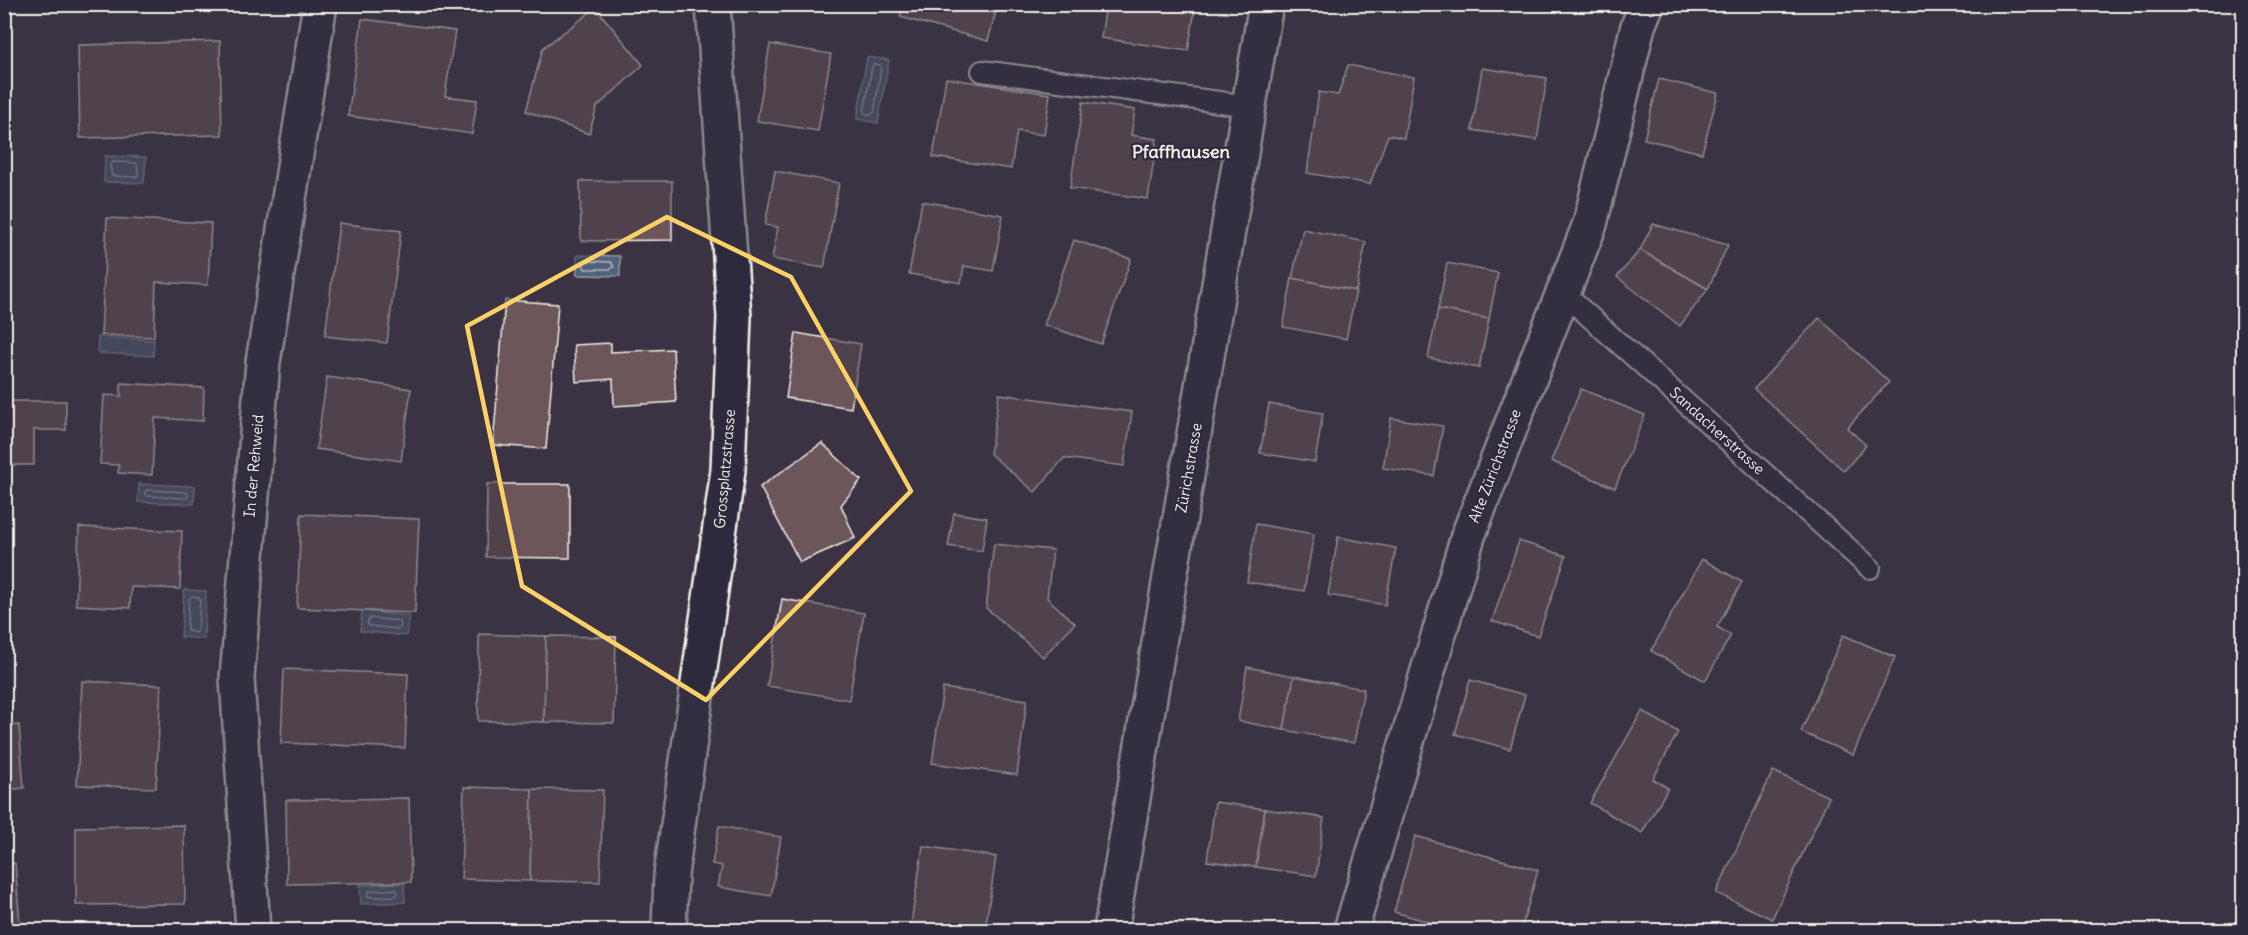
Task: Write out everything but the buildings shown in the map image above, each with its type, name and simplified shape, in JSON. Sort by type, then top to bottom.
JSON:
[{"type":"street","name":"In der Rehweid","points":[[254,930],[237,678],[263,362],[320,4]]},
{"type":"street","name":"Grossplatzstrasse","points":[[669,930],[671,875],[728,470],[734,317],[713,4]]},
{"type":"street","name":"Zürichstrasse","points":[[1111,930],[1266,4]]},
{"type":"street","name":"Alte Zürichstrasse","points":[[1351,930],[1468,536],[1590,224],[1638,26],[1647,4]]},
{"type":"lane","points":[[982,71],[1250,106]]},
{"type":"lane","name":"Sandacherstrasse","points":[[1563,293],[1870,568]]},
{"type":"highlighted area","points":[[667,217],[791,277],[911,491],[706,700],[522,586],[467,326]]},
{"type":"water","points":[[867,57],[889,60],[878,123],[857,119]]},
{"type":"water","points":[[105,156],[146,157],[144,183],[104,182]]},
{"type":"water","points":[[577,255],[620,256],[620,276],[577,275]]},
{"type":"water","points":[[98,337],[154,340],[153,356],[97,353]]},
{"type":"water","points":[[139,484],[195,486],[194,504],[138,502]]},
{"type":"water","points":[[184,590],[206,591],[204,639],[181,637]]},
{"type":"water","points":[[362,611],[409,616],[406,636],[360,631]]},
{"type":"water","points":[[404,883],[405,902],[361,904],[360,885]]},
{"type":"district","name":"Pfaffhausen","points":[[1181,152]]}]
